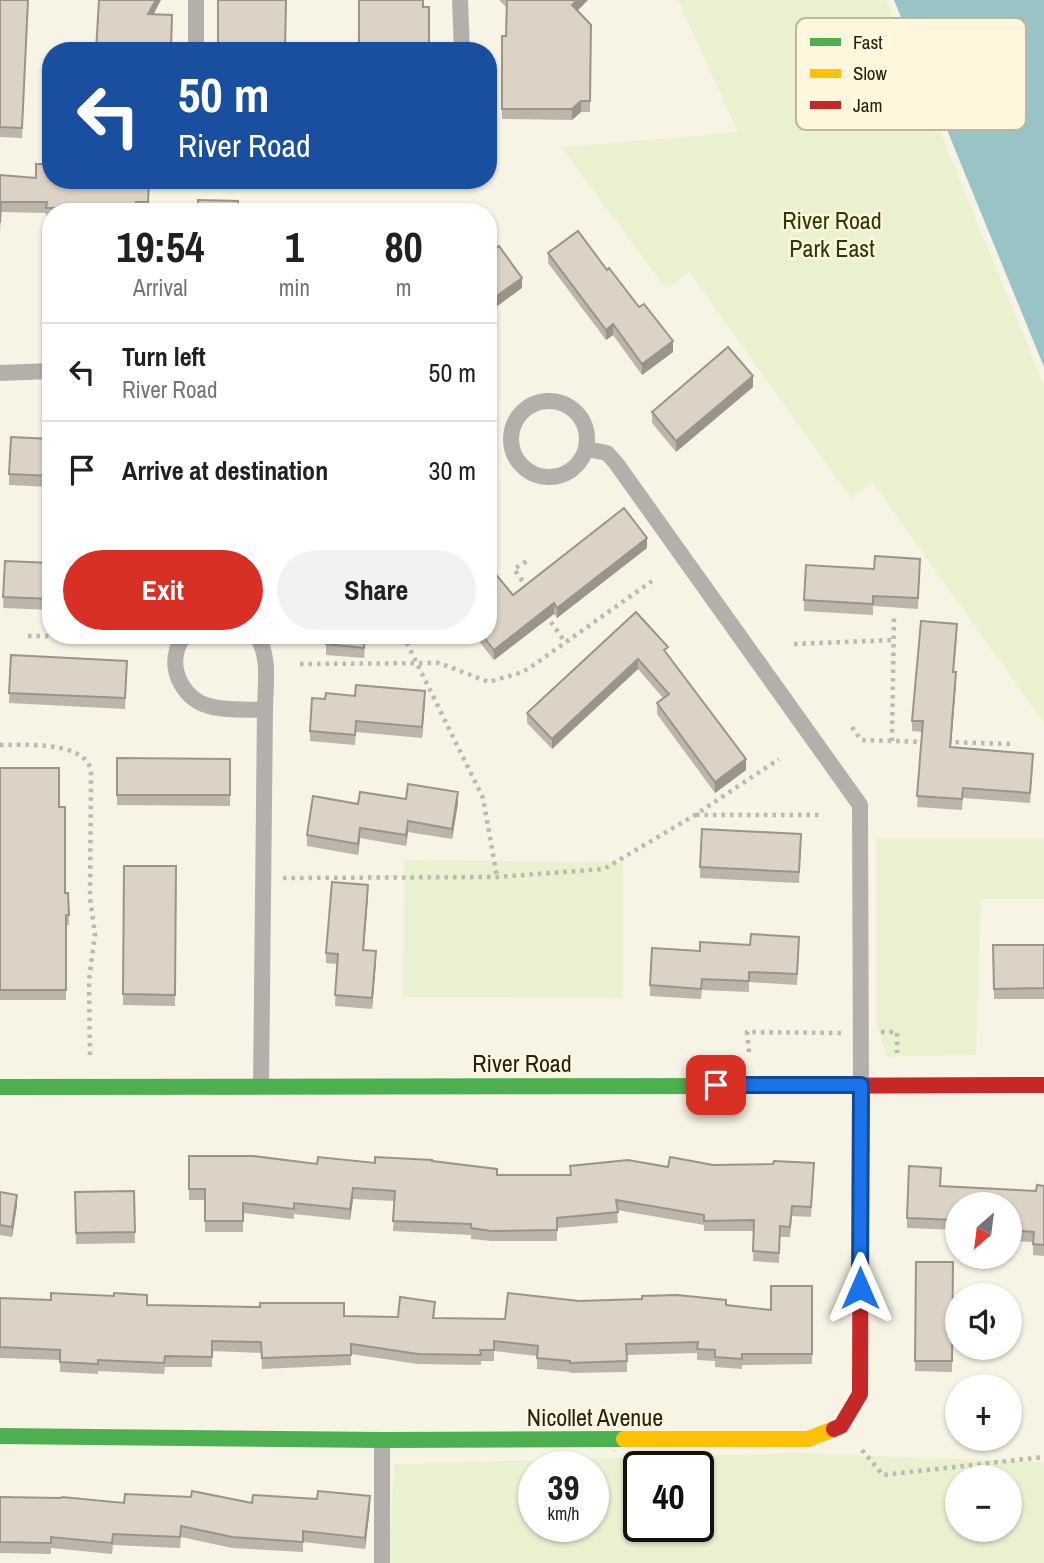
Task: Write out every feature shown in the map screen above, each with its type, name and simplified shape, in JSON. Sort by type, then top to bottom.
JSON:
[{"type":"street","points":[[841,1426],[860,1394],[861,1085]]},
{"type":"street","name":"River Road","points":[[0,1087],[1044,1085]]},
{"type":"street","name":"Nicollet Avenue","points":[[0,1436],[382,1440],[807,1439],[841,1426]]},
{"type":"lane","points":[[196,0],[196,42]]},
{"type":"lane","points":[[460,0],[462,42]]},
{"type":"lane","points":[[0,373],[42,372]]},
{"type":"lane","points":[[541,401],[554,401],[567,405],[584,423],[588,436],[587,449],[582,461],[573,470],[562,476],[549,478],[525,470],[512,450],[510,437],[513,425],[529,406],[541,401]]},
{"type":"lane","points":[[587,449],[607,453],[616,463],[860,805],[861,1085]]},
{"type":"lane","points":[[180,644],[175,666],[179,681],[188,694],[213,708],[265,710]]},
{"type":"lane","points":[[261,644],[265,654],[265,710],[261,1086]]},
{"type":"lane","points":[[382,1440],[382,1563]]},
{"type":"path","points":[[529,590],[514,569],[530,559]]},
{"type":"path","points":[[300,664],[439,663],[489,682],[528,668],[652,580]]},
{"type":"path","points":[[543,611],[565,642]]},
{"type":"path","points":[[892,741],[894,615]]},
{"type":"path","points":[[28,636],[42,636]]},
{"type":"path","points":[[794,643],[894,640]]},
{"type":"path","points":[[408,644],[483,798],[497,877]]},
{"type":"path","points":[[852,726],[861,740],[931,742]]},
{"type":"path","points":[[945,742],[1011,744]]},
{"type":"path","points":[[0,745],[67,750],[82,756],[89,766],[90,898],[94,934],[89,980],[91,1087]]},
{"type":"path","points":[[262,879],[497,877],[604,869],[695,815],[779,759]]},
{"type":"path","points":[[695,815],[820,815]]},
{"type":"path","points":[[749,1055],[747,1032],[897,1032],[897,1060]]},
{"type":"path","points":[[841,1426],[883,1475],[1044,1457]]},
{"type":"green space","name":"River Road Park East","points":[[678,0],[886,0],[893,18],[796,18],[796,130],[939,130],[1044,385],[1044,723],[872,482],[851,498],[689,272],[666,289],[561,147],[738,132]]},
{"type":"green space","points":[[876,838],[1044,838],[1044,899],[981,899],[976,1055],[887,1057],[876,1022]]},
{"type":"green space","points":[[404,860],[623,862],[623,998],[403,997]]},
{"type":"green space","points":[[796,1453],[1044,1462],[1044,1563],[389,1563],[394,1464],[518,1461],[518,1542],[609,1542],[609,1458],[623,1458],[623,1542],[714,1542],[714,1455]]},
{"type":"water","points":[[894,0],[1044,0],[1044,367],[947,130],[1026,130],[1026,18],[901,18]]},
{"type":"building","points":[[0,0],[28,0],[22,128],[0,127]]},
{"type":"building","points":[[99,0],[156,0],[148,14],[172,15],[171,42],[97,42]]},
{"type":"building","points":[[218,0],[286,0],[285,42],[218,42]]},
{"type":"building","points":[[359,0],[423,0],[423,7],[429,7],[429,42],[359,42]]},
{"type":"building","points":[[507,0],[577,0],[572,5],[591,25],[590,101],[581,101],[572,109],[502,109],[502,36],[506,36]]},
{"type":"building","points":[[36,164],[42,164],[42,189],[149,189],[148,202],[1,202],[0,223],[0,175],[36,178]]},
{"type":"building","points":[[198,200],[238,201],[238,203],[198,203]]},
{"type":"building","points":[[578,231],[607,270],[609,268],[639,307],[644,304],[673,341],[642,364],[613,324],[606,330],[548,253]]},
{"type":"building","points":[[499,246],[522,278],[497,296]]},
{"type":"building","points":[[728,347],[753,376],[676,441],[652,412]]},
{"type":"building","points":[[11,437],[42,439],[42,476],[9,474]]},
{"type":"building","points":[[624,508],[647,538],[557,608],[554,603],[494,650],[489,644],[497,644],[497,576],[513,595]]},
{"type":"building","points":[[875,556],[920,559],[918,598],[873,596],[873,604],[804,600],[806,565],[874,569]]},
{"type":"building","points":[[5,561],[42,563],[42,599],[3,597]]},
{"type":"building","points":[[636,612],[668,647],[664,650],[746,759],[715,782],[657,703],[669,694],[638,659],[552,739],[527,713]]},
{"type":"building","points":[[921,621],[957,624],[950,747],[1033,754],[1030,793],[963,788],[962,799],[917,796],[923,721],[912,721]]},
{"type":"building","points":[[326,644],[364,644],[364,648]]},
{"type":"building","points":[[11,655],[127,661],[125,698],[9,693]]},
{"type":"building","points":[[356,685],[425,691],[422,727],[356,721],[355,735],[310,731],[312,698],[325,699],[326,693],[355,696]]},
{"type":"building","points":[[117,758],[230,759],[230,795],[117,795]]},
{"type":"building","points":[[0,768],[59,768],[59,807],[65,807],[65,893],[68,893],[69,915],[66,915],[66,990],[0,990]]},
{"type":"building","points":[[408,784],[458,792],[452,829],[408,821],[406,835],[360,828],[358,844],[307,835],[313,796],[358,804],[360,792],[406,799]]},
{"type":"building","points":[[702,829],[801,834],[799,872],[700,867]]},
{"type":"building","points":[[124,866],[176,866],[175,995],[123,994]]},
{"type":"building","points":[[332,882],[368,885],[363,950],[376,951],[372,998],[335,995],[338,954],[326,953]]},
{"type":"building","points":[[751,934],[799,937],[797,974],[749,972],[749,981],[702,979],[701,989],[650,985],[652,948],[700,951],[700,942],[750,945]]},
{"type":"building","points":[[993,945],[1044,945],[1044,988],[994,989]]},
{"type":"building","points":[[189,1156],[253,1156],[317,1164],[318,1157],[375,1163],[375,1157],[432,1160],[497,1169],[497,1175],[571,1175],[570,1166],[628,1160],[668,1167],[670,1157],[713,1165],[773,1164],[774,1161],[814,1163],[811,1207],[792,1206],[790,1227],[780,1226],[779,1253],[753,1251],[754,1220],[704,1221],[704,1215],[616,1200],[618,1212],[557,1218],[557,1230],[491,1231],[471,1228],[471,1224],[393,1221],[395,1191],[353,1188],[350,1209],[294,1203],[294,1209],[243,1203],[243,1221],[205,1221],[205,1189],[189,1189]]},
{"type":"building","points":[[909,1166],[941,1168],[940,1186],[1036,1191],[1037,1185],[1044,1186],[1044,1245],[1033,1244],[1034,1232],[1022,1231],[1022,1192],[945,1192],[945,1220],[907,1218]]},
{"type":"building","points":[[134,1191],[135,1232],[76,1233],[75,1192]]},
{"type":"building","points":[[0,1192],[17,1195],[12,1227],[0,1225]]},
{"type":"building","points":[[916,1262],[945,1262],[945,1269],[953,1269],[953,1283],[945,1283],[945,1360],[952,1361],[915,1361]]},
{"type":"building","points":[[771,1286],[812,1286],[812,1354],[742,1354],[742,1359],[715,1357],[715,1350],[697,1349],[698,1342],[626,1344],[627,1361],[570,1363],[537,1358],[538,1346],[494,1341],[494,1350],[480,1350],[481,1355],[418,1354],[351,1344],[351,1355],[262,1358],[261,1342],[212,1341],[212,1357],[165,1356],[164,1363],[98,1360],[98,1364],[60,1362],[60,1350],[0,1347],[0,1298],[51,1300],[51,1293],[147,1295],[147,1305],[260,1307],[260,1303],[344,1303],[344,1316],[398,1317],[400,1297],[435,1302],[433,1318],[505,1319],[508,1293],[579,1301],[677,1295],[726,1300],[726,1305],[771,1310]]},
{"type":"building","points":[[192,1491],[252,1503],[253,1495],[317,1499],[318,1491],[370,1496],[365,1538],[303,1531],[303,1542],[232,1537],[181,1526],[180,1537],[113,1534],[112,1543],[51,1537],[51,1543],[0,1542],[0,1497],[62,1497],[124,1503],[125,1494],[191,1497]]},
{"type":"traffic: fast","points":[[0,1087],[753,1086]]},
{"type":"traffic: fast","points":[[0,1436],[382,1440],[624,1439]]},
{"type":"traffic: slow","points":[[624,1439],[808,1439],[834,1429]]},
{"type":"traffic: jam","points":[[834,1429],[841,1426],[860,1394],[861,1085]]},
{"type":"traffic: jam","points":[[753,1086],[1044,1085]]},
{"type":"route","points":[[716,1085],[861,1085],[860,1288]]}]
